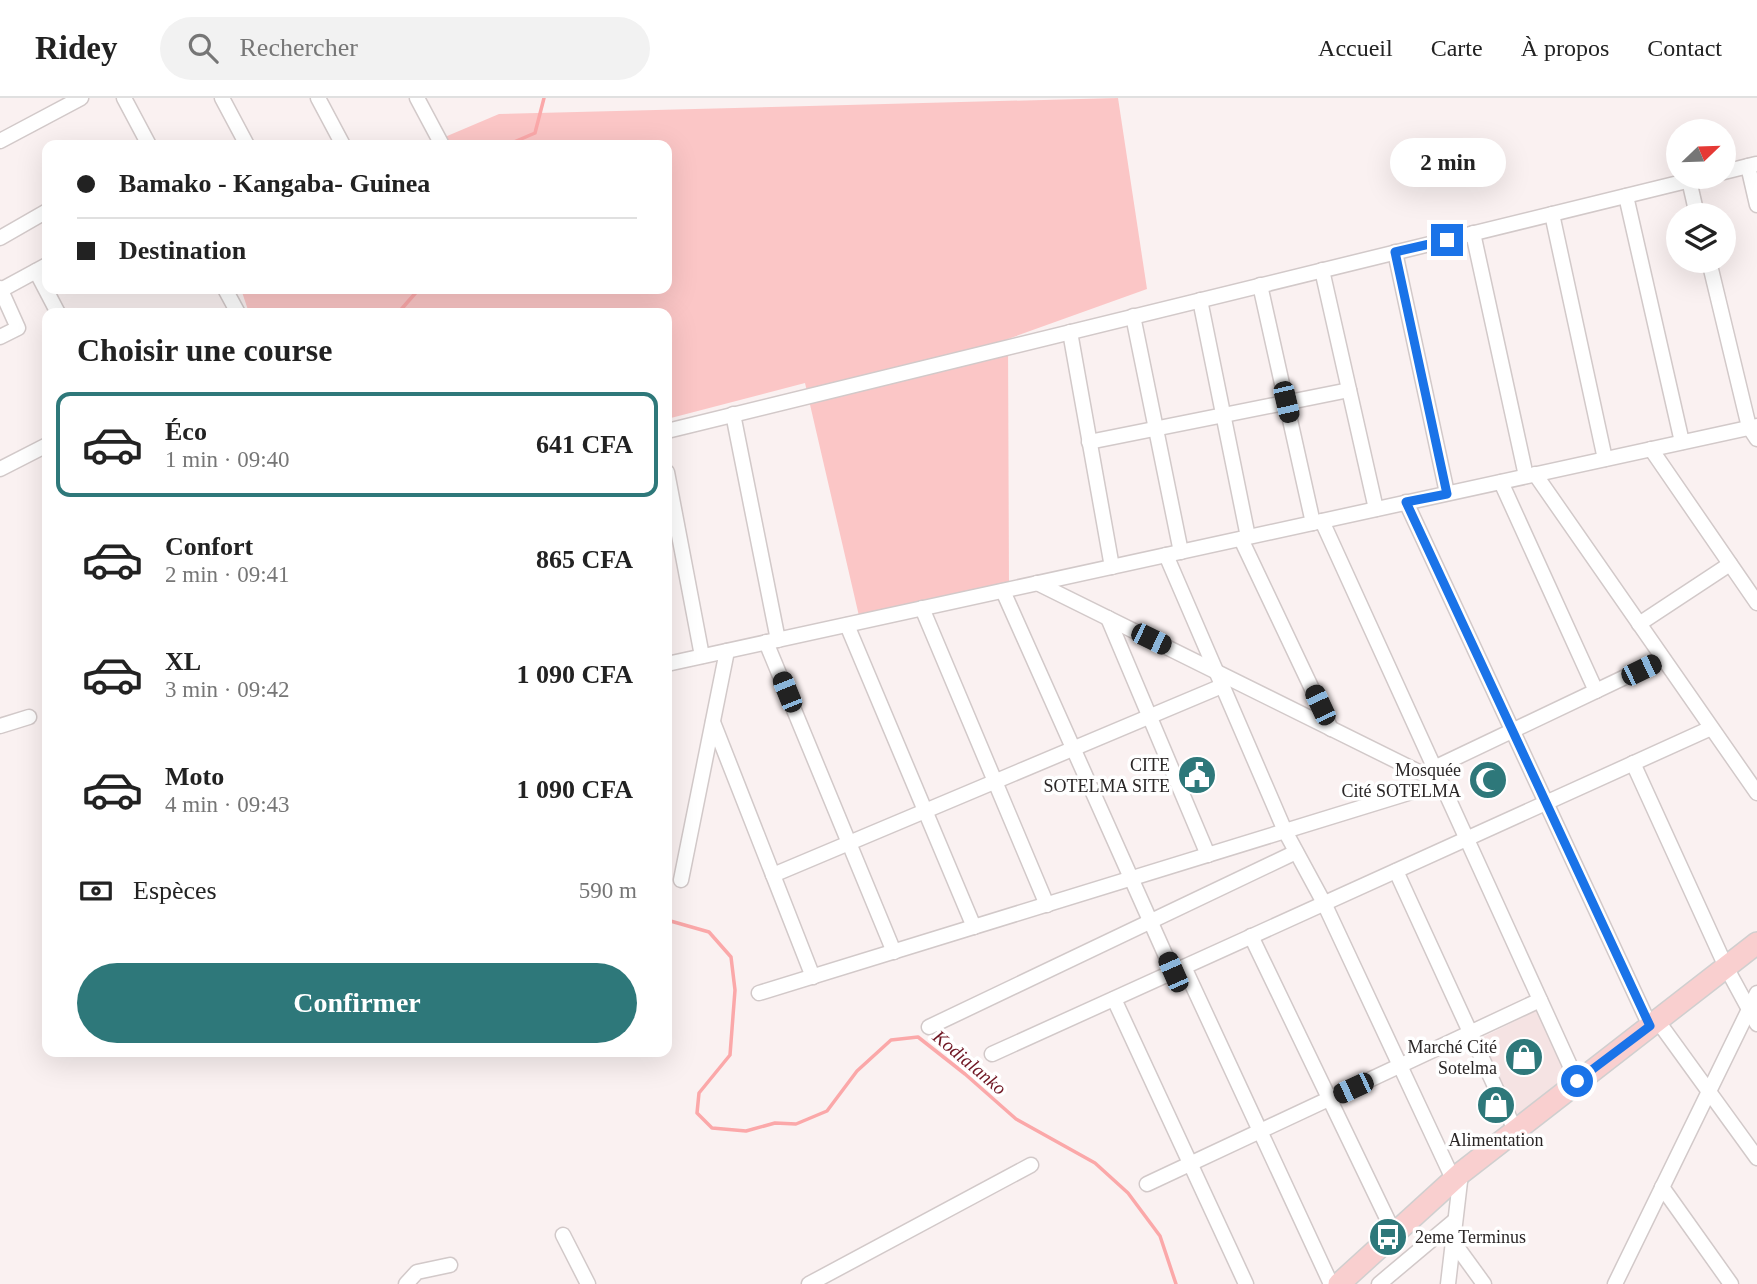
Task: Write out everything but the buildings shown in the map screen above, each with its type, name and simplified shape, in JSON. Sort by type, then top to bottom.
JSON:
[{"type":"main road","points":[[1339,1284],[1457,1176],[1757,943]]},
{"type":"street","points":[[0,141],[81,98]]},
{"type":"street","points":[[124,98],[146,140]]},
{"type":"street","points":[[222,98],[244,140]]},
{"type":"street","points":[[318,98],[340,140]]},
{"type":"street","points":[[417,98],[439,140]]},
{"type":"street","points":[[1753,165],[1757,205]]},
{"type":"street","points":[[672,429],[1666,186]]},
{"type":"street","points":[[1626,196],[1682,442]]},
{"type":"street","points":[[0,237],[42,214]]},
{"type":"street","points":[[1552,214],[1605,459]]},
{"type":"street","points":[[1473,233],[1530,475],[1639,624],[1757,793]]},
{"type":"street","points":[[1395,252],[1447,494]]},
{"type":"street","points":[[0,337],[18,328],[1,289],[41,268]]},
{"type":"street","points":[[1322,270],[1376,509]]},
{"type":"street","points":[[672,663],[1682,442],[1754,431],[1712,273]]},
{"type":"street","points":[[1260,285],[1317,522],[1441,783],[1577,1081]]},
{"type":"street","points":[[1200,300],[1244,538],[1331,729]]},
{"type":"street","points":[[1133,316],[1181,552]]},
{"type":"street","points":[[1070,332],[1112,567]]},
{"type":"street","points":[[1089,442],[1349,390]]},
{"type":"street","points":[[733,414],[772,641],[848,843],[894,952]]},
{"type":"street","points":[[0,469],[42,448]]},
{"type":"street","points":[[1650,449],[1757,603]]},
{"type":"street","points":[[1501,482],[1597,691]]},
{"type":"street","points":[[672,498],[702,656]]},
{"type":"street","points":[[1406,502],[1546,803],[1653,1023],[1709,1092],[1757,1158]]},
{"type":"street","points":[[1166,555],[1285,831],[1324,903],[1400,1066],[1457,1176],[1448,1284]]},
{"type":"street","points":[[1639,624],[1730,564]]},
{"type":"street","points":[[1037,583],[1441,783]]},
{"type":"street","points":[[1003,591],[1150,921],[1178,969],[1260,1132],[1331,1284]]},
{"type":"street","points":[[922,608],[1047,905]]},
{"type":"street","points":[[1108,618],[1208,855]]},
{"type":"street","points":[[847,625],[974,927]]},
{"type":"street","points":[[681,880],[727,651]]},
{"type":"street","points":[[1434,768],[1663,659]]},
{"type":"street","points":[[773,875],[1222,686]]},
{"type":"street","points":[[0,726],[29,717]]},
{"type":"street","points":[[713,722],[813,977]]},
{"type":"street","points":[[992,1054],[1712,727]]},
{"type":"street","points":[[1633,763],[1726,967],[1757,1024]]},
{"type":"street","points":[[759,993],[1441,783]]},
{"type":"street","points":[[929,1027],[1296,852]]},
{"type":"street","points":[[1396,871],[1515,1130]]},
{"type":"street","points":[[1251,936],[1394,1233]]},
{"type":"street","points":[[1615,1284],[1757,993]]},
{"type":"street","points":[[1114,999],[1189,1165],[1247,1284]]},
{"type":"street","points":[[1147,1184],[1540,1000]]},
{"type":"street","points":[[809,1284],[1031,1165]]},
{"type":"street","points":[[1662,1187],[1731,1284]]},
{"type":"street","points":[[1379,1284],[1454,1221]]},
{"type":"street","points":[[563,1235],[588,1284]]},
{"type":"street","points":[[1452,1240],[1484,1284]]},
{"type":"street","points":[[406,1284],[417,1272],[450,1265]]},
{"type":"shaded area","points":[[1118,98],[1147,289],[1008,339],[1009,586],[859,616],[805,383],[672,418],[672,308],[247,308],[243,294],[672,294],[672,140],[438,140],[499,114]]},
{"type":"shaded area","name":"Marché Cité Sotelma","points":[[1539,1009],[1570,1074],[1515,1118],[1479,1039]]},
{"type":"waterway","name":"Kodialanko","points":[[519,140],[535,133],[544,98]]},
{"type":"waterway","name":"Kodialanko","points":[[402,308],[415,294]]},
{"type":"waterway","name":"Kodialanko","points":[[672,921],[709,932],[731,957],[735,990],[730,1055],[699,1093],[697,1113],[712,1128],[746,1131],[775,1123],[796,1124],[827,1111],[857,1071],[891,1040],[918,1037],[1016,1119],[1095,1163],[1128,1193],[1160,1236],[1176,1284]]},
{"type":"place","name":"CITE SOTELMA SITE","points":[[1197,775]]},
{"type":"place","name":"Mosquée Cité SOTELMA","points":[[1488,780]]},
{"type":"place","name":"Marché Cité Sotelma","points":[[1524,1057]]},
{"type":"place","name":"Alimentation","points":[[1496,1105]]},
{"type":"place","name":"2eme Terminus","points":[[1388,1237]]},
{"type":"route","points":[[1447,240],[1395,252],[1447,494],[1406,502],[1650,1026],[1577,1081]]}]
